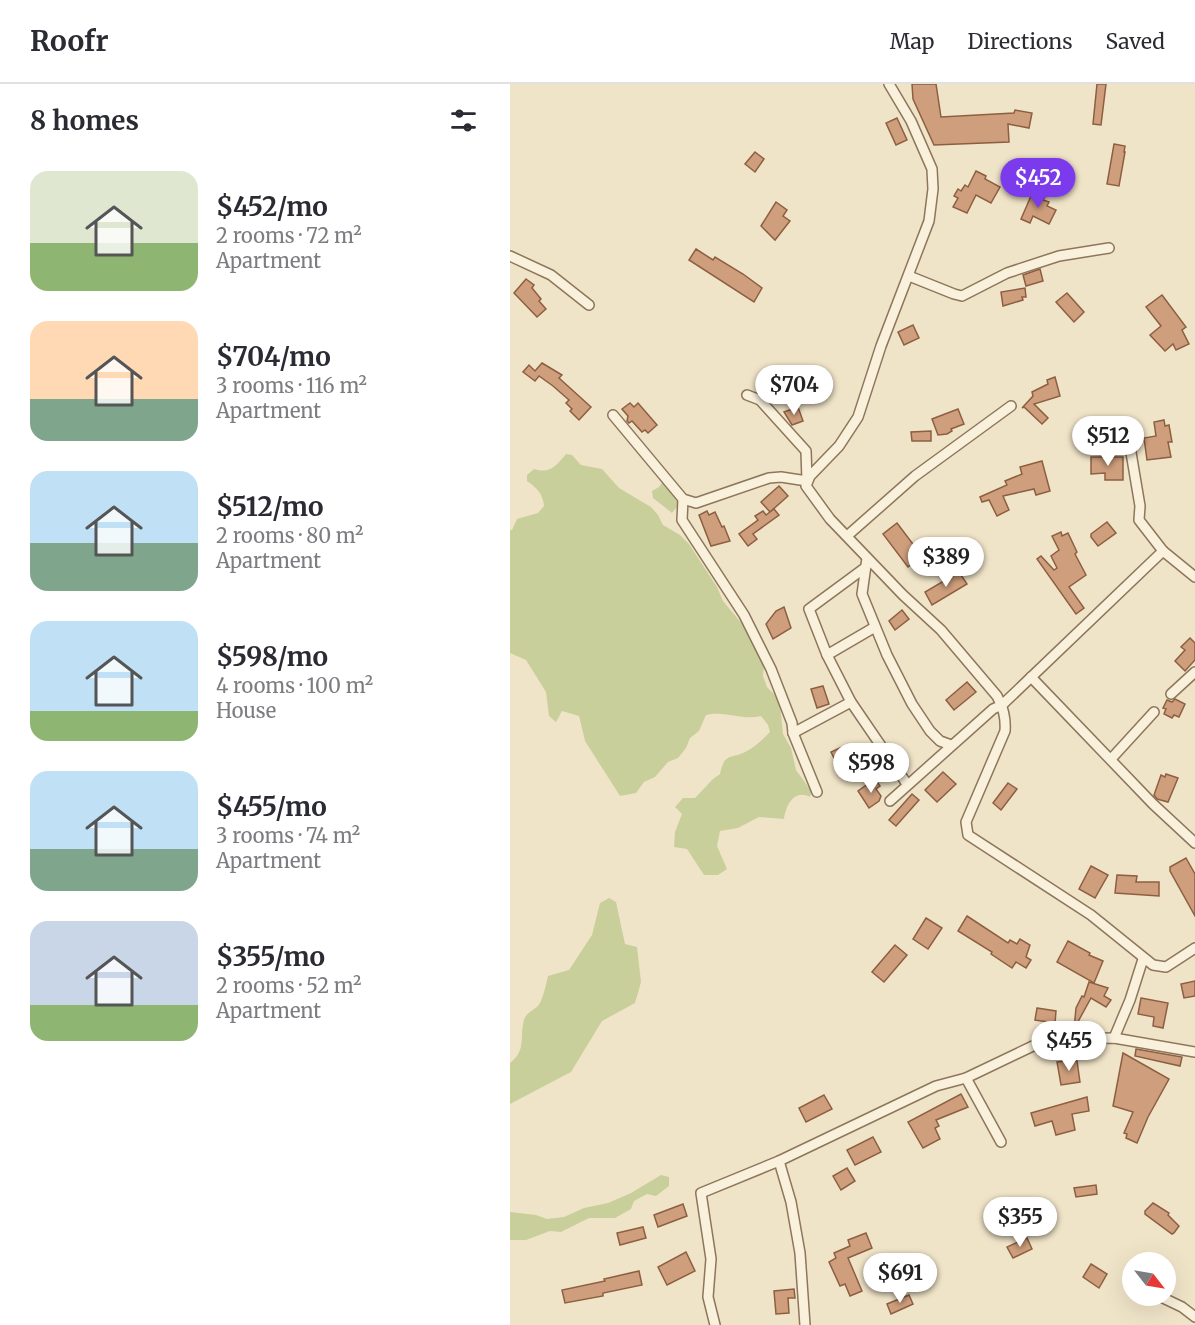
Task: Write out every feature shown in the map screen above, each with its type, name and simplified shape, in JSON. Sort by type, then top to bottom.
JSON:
[{"type":"street","points":[[807,481],[839,446],[858,417],[881,346],[929,221],[933,189],[932,169],[911,121],[889,84]]},
{"type":"street","points":[[909,276],[962,296],[1006,273],[1059,256],[1109,248]]},
{"type":"street","points":[[510,256],[551,275],[589,305]]},
{"type":"street","points":[[747,395],[760,400],[806,451],[806,486],[830,519],[847,536],[866,562],[941,630],[1002,705],[1006,718],[1005,730],[966,822],[968,835],[1091,915],[1153,965],[1166,967],[1195,948]]},
{"type":"street","points":[[847,536],[915,476],[1011,406]]},
{"type":"street","points":[[614,415],[684,499],[696,503],[775,477],[807,481]]},
{"type":"street","points":[[1126,423],[1140,506],[1139,520],[1163,551],[1195,577]]},
{"type":"street","points":[[684,499],[682,520],[744,615],[771,669],[792,723],[793,733],[817,792]]},
{"type":"street","points":[[890,801],[993,709],[1002,705],[1163,551]]},
{"type":"street","points":[[866,562],[862,594],[887,655],[912,704],[930,731],[940,741],[951,746]]},
{"type":"street","points":[[866,562],[809,609],[827,655],[851,702],[907,784]]},
{"type":"street","points":[[827,655],[875,627]]},
{"type":"street","points":[[1171,694],[1195,672]]},
{"type":"street","points":[[1031,676],[1153,804],[1195,843]]},
{"type":"street","points":[[793,733],[851,702]]},
{"type":"street","points":[[1111,759],[1154,712]]},
{"type":"street","points":[[1114,1038],[1143,959]]},
{"type":"street","points":[[715,1325],[708,1297],[711,1259],[701,1193],[778,1161],[936,1086],[966,1078],[1035,1045],[1068,1039],[1114,1038],[1195,1052]]},
{"type":"street","points":[[966,1078],[1001,1142]]},
{"type":"street","points":[[778,1161],[791,1202],[800,1253],[805,1325]]},
{"type":"street","points":[[1176,1304],[1195,1317]]},
{"type":"green space","points":[[566,454],[572,455],[581,465],[602,469],[619,488],[651,507],[663,525],[680,535],[689,544],[717,587],[723,601],[748,631],[764,666],[763,676],[767,687],[780,705],[783,734],[791,748],[796,770],[812,792],[810,797],[799,795],[795,797],[789,804],[784,819],[759,817],[738,828],[720,831],[717,846],[727,869],[718,875],[704,875],[687,849],[674,847],[675,832],[682,814],[675,807],[683,798],[695,798],[720,774],[724,762],[729,757],[750,749],[770,732],[761,716],[706,715],[699,731],[690,738],[678,758],[668,762],[655,777],[644,782],[636,793],[620,796],[585,741],[579,716],[562,711],[556,722],[549,716],[546,692],[526,660],[510,653],[510,530],[517,519],[538,513],[544,506],[539,492],[527,481],[527,475],[534,469],[549,470]]},
{"type":"green space","points":[[663,481],[668,483],[680,503],[672,513],[653,498],[652,491]]},
{"type":"green space","points":[[609,898],[616,902],[625,944],[637,947],[641,982],[635,1003],[602,1021],[571,1072],[510,1104],[510,1063],[521,1048],[525,1017],[540,1003],[548,976],[569,970],[592,935],[600,903]]},
{"type":"green space","points":[[661,1175],[669,1177],[669,1186],[656,1196],[647,1194],[634,1201],[631,1209],[615,1218],[589,1218],[561,1232],[550,1231],[526,1240],[510,1240],[510,1212],[536,1215],[547,1219],[564,1217],[584,1208],[608,1203],[631,1193]]},
{"type":"building","points":[[912,84],[936,84],[941,117],[1014,113],[1015,110],[1032,113],[1029,128],[1008,124],[1009,142],[934,145],[913,99]]},
{"type":"building","points":[[1097,84],[1106,84],[1101,125],[1093,124]]},
{"type":"building","points":[[897,118],[907,140],[896,145],[886,123]]},
{"type":"building","points":[[1114,144],[1125,146],[1119,186],[1107,184]]},
{"type":"building","points":[[755,152],[764,159],[755,172],[745,164]]},
{"type":"building","points":[[976,171],[1000,187],[991,203],[976,195],[967,213],[953,207],[958,198],[954,196],[958,189],[961,191],[965,185],[968,187]]},
{"type":"building","points":[[1034,189],[1046,195],[1043,200],[1049,202],[1047,206],[1056,210],[1049,224],[1033,216],[1030,223],[1021,219]]},
{"type":"building","points":[[776,202],[787,210],[783,216],[790,221],[775,240],[761,226]]},
{"type":"building","points":[[696,249],[713,260],[715,257],[762,288],[754,302],[689,260]]},
{"type":"building","points":[[1040,269],[1043,281],[1026,286],[1023,275]]},
{"type":"building","points":[[526,279],[534,285],[532,288],[546,309],[537,317],[514,293]]},
{"type":"building","points":[[1025,288],[1026,297],[1022,297],[1023,300],[1003,306],[1001,292]]},
{"type":"building","points":[[1067,293],[1084,312],[1074,322],[1056,302]]},
{"type":"building","points":[[1162,295],[1186,327],[1182,330],[1189,344],[1176,350],[1173,344],[1165,351],[1150,335],[1161,326],[1146,307]]},
{"type":"building","points":[[913,325],[919,338],[904,345],[898,332]]},
{"type":"building","points":[[542,363],[562,375],[559,378],[591,407],[579,420],[566,403],[569,400],[553,386],[539,376],[535,381],[523,372],[529,365],[535,371]]},
{"type":"building","points":[[1055,377],[1060,396],[1034,404],[1048,418],[1042,424],[1024,407],[1022,408],[1033,396],[1032,392],[1048,384],[1047,380]]},
{"type":"building","points":[[630,403],[634,407],[638,403],[657,425],[648,433],[645,430],[642,432],[632,421],[629,423],[627,421],[628,416],[622,409]]},
{"type":"building","points":[[798,407],[803,421],[792,425],[784,412]]},
{"type":"building","points":[[958,409],[964,424],[951,429],[952,431],[947,434],[938,435],[932,419]]},
{"type":"building","points":[[1164,420],[1165,426],[1169,425],[1172,442],[1168,442],[1171,457],[1147,460],[1144,438],[1156,436],[1154,422]]},
{"type":"building","points":[[931,431],[931,441],[912,441],[911,432]]},
{"type":"building","points":[[1091,457],[1123,457],[1123,480],[1105,480],[1105,473],[1091,474]]},
{"type":"building","points":[[1042,461],[1050,491],[1036,495],[1034,489],[1003,496],[1009,510],[997,516],[989,500],[982,502],[980,497],[1007,485],[1005,481],[1022,474],[1020,467]]},
{"type":"building","points":[[779,486],[788,496],[770,512],[761,502]]},
{"type":"building","points":[[774,509],[779,515],[753,534],[757,539],[748,546],[739,534],[758,520],[755,516],[763,511],[766,515]]},
{"type":"building","points":[[707,511],[709,515],[715,512],[730,541],[711,546],[699,515]]},
{"type":"building","points":[[1107,522],[1116,533],[1098,546],[1091,534]]},
{"type":"building","points":[[897,523],[922,556],[908,567],[883,534]]},
{"type":"building","points":[[1061,532],[1062,536],[1068,533],[1077,552],[1075,554],[1086,575],[1069,587],[1084,608],[1076,614],[1037,559],[1041,556],[1054,570],[1057,568],[1051,556],[1059,550],[1052,536]]},
{"type":"building","points":[[959,572],[967,584],[932,605],[925,592]]},
{"type":"building","points":[[784,607],[791,628],[773,639],[766,624],[776,611]]},
{"type":"building","points":[[902,610],[909,619],[895,630],[889,621]]},
{"type":"building","points":[[1190,638],[1195,643],[1195,660],[1185,671],[1175,661],[1185,650],[1181,647]]},
{"type":"building","points":[[967,682],[976,692],[954,710],[946,700]]},
{"type":"building","points":[[823,686],[829,704],[817,708],[811,689]]},
{"type":"building","points":[[1175,699],[1185,704],[1179,717],[1174,715],[1172,718],[1164,714],[1166,709],[1163,708],[1167,700],[1172,702]]},
{"type":"building","points":[[842,747],[849,760],[838,766],[831,752]]},
{"type":"building","points":[[943,772],[956,784],[937,802],[925,790]]},
{"type":"building","points":[[1166,774],[1178,778],[1168,802],[1157,799],[1154,795],[1161,775],[1165,777]]},
{"type":"building","points":[[875,779],[880,786],[876,789],[881,796],[879,801],[869,808],[858,791]]},
{"type":"building","points":[[1008,783],[1017,789],[1001,810],[993,803]]},
{"type":"building","points":[[912,794],[919,800],[896,826],[889,820]]},
{"type":"building","points":[[1186,858],[1195,874],[1195,916],[1170,871],[1170,867]]},
{"type":"building","points":[[1091,866],[1108,875],[1095,898],[1079,889]]},
{"type":"building","points":[[1117,875],[1137,876],[1136,882],[1159,882],[1159,896],[1115,893]]},
{"type":"building","points":[[967,916],[1008,943],[1010,940],[1017,944],[1020,939],[1030,945],[1026,957],[1031,960],[1026,968],[1016,962],[1012,968],[991,954],[992,952],[958,931]]},
{"type":"building","points":[[926,918],[942,928],[928,949],[913,939]]},
{"type":"building","points":[[1068,941],[1103,961],[1094,983],[1057,962]]},
{"type":"building","points":[[895,945],[907,955],[884,982],[872,972]]},
{"type":"building","points":[[1195,981],[1195,996],[1184,998],[1181,984]]},
{"type":"building","points":[[1089,982],[1108,988],[1104,996],[1111,1000],[1106,1007],[1091,998],[1074,1029],[1076,1008],[1082,996],[1084,997]]},
{"type":"building","points":[[1141,998],[1168,1003],[1163,1028],[1153,1026],[1154,1017],[1138,1014]]},
{"type":"building","points":[[1037,1008],[1056,1011],[1055,1023],[1035,1020]]},
{"type":"building","points":[[1136,1049],[1182,1057],[1180,1066],[1135,1056]]},
{"type":"building","points":[[1123,1053],[1169,1079],[1137,1143],[1126,1138],[1127,1134],[1124,1133],[1133,1112],[1113,1106]]},
{"type":"building","points":[[1077,1061],[1080,1082],[1061,1085],[1057,1062]]},
{"type":"building","points":[[961,1094],[968,1107],[936,1120],[939,1126],[935,1128],[940,1139],[923,1148],[908,1122]]},
{"type":"building","points":[[824,1095],[832,1109],[806,1122],[799,1108]]},
{"type":"building","points":[[1087,1097],[1089,1111],[1072,1114],[1075,1130],[1056,1135],[1052,1121],[1035,1126],[1031,1113]]},
{"type":"building","points":[[873,1137],[881,1152],[855,1165],[847,1150]]},
{"type":"building","points":[[847,1168],[855,1181],[841,1190],[833,1176]]},
{"type":"building","points":[[1096,1185],[1097,1194],[1076,1197],[1074,1188]]},
{"type":"building","points":[[1153,1203],[1169,1213],[1168,1215],[1179,1226],[1174,1233],[1172,1234],[1145,1214]]},
{"type":"building","points":[[683,1204],[687,1216],[658,1227],[654,1215]]},
{"type":"building","points":[[643,1227],[646,1238],[620,1245],[617,1233]]},
{"type":"building","points":[[866,1233],[872,1248],[848,1258],[862,1291],[850,1296],[845,1284],[840,1286],[829,1262],[836,1258],[834,1253],[850,1246],[848,1240]]},
{"type":"building","points":[[1027,1238],[1032,1249],[1013,1258],[1007,1247]]},
{"type":"building","points":[[686,1252],[695,1271],[667,1285],[658,1267]]},
{"type":"building","points":[[1091,1264],[1107,1274],[1099,1288],[1083,1277]]},
{"type":"building","points":[[639,1271],[642,1285],[603,1293],[603,1296],[565,1303],[562,1290]]},
{"type":"building","points":[[794,1289],[795,1298],[788,1298],[789,1313],[776,1314],[774,1291]]},
{"type":"building","points":[[909,1295],[913,1304],[891,1314],[887,1304]]}]
